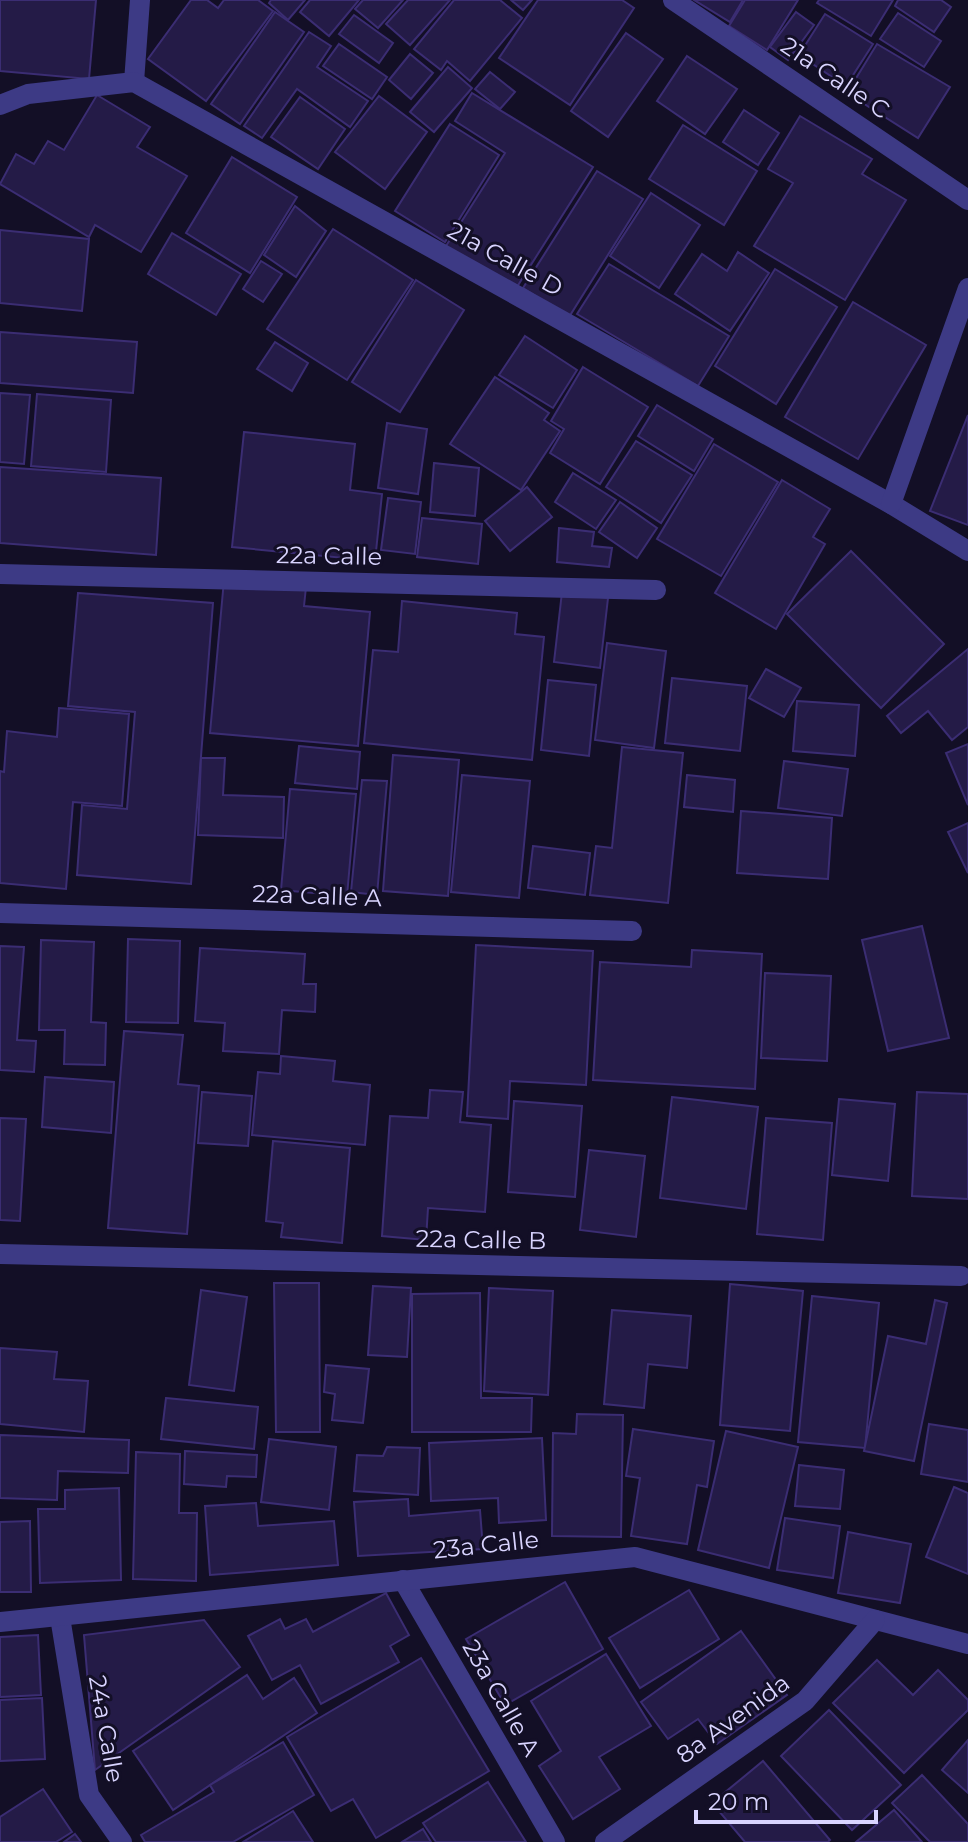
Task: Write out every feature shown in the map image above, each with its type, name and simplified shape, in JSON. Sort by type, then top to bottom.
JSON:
[{"type":"street","points":[[0,105],[28,94],[134,82],[140,0]]},
{"type":"street","name":"21a Calle C","points":[[673,0],[968,200]]},
{"type":"street","name":"21a Calle D","points":[[134,82],[891,504],[968,551]]},
{"type":"street","points":[[891,504],[968,288]]},
{"type":"street","name":"22a Calle","points":[[0,574],[656,590]]},
{"type":"street","name":"22a Calle A","points":[[0,913],[632,931]]},
{"type":"street","name":"22a Calle B","points":[[0,1254],[961,1276]]},
{"type":"street","name":"23a Calle","points":[[0,1622],[635,1557],[968,1644]]},
{"type":"street","name":"23a Calle A","points":[[403,1580],[555,1842]]},
{"type":"street","name":"24a Calle","points":[[60,1617],[89,1795],[122,1842]]},
{"type":"street","name":"8a Avenida","points":[[605,1842],[805,1701],[875,1620]]},
{"type":"building","points":[[0,0],[96,0],[89,79],[0,71]]},
{"type":"building","points":[[191,0],[207,0],[218,8],[224,0],[258,0],[273,11],[206,101],[148,59]]},
{"type":"building","points":[[271,0],[305,0],[288,20],[269,3]]},
{"type":"building","points":[[310,0],[359,0],[329,36],[300,12]]},
{"type":"building","points":[[363,0],[403,0],[378,28],[355,9]]},
{"type":"building","points":[[408,0],[450,0],[410,45],[386,24]]},
{"type":"building","points":[[454,0],[500,0],[522,18],[470,81],[447,61],[441,70],[414,49]]},
{"type":"building","points":[[511,0],[532,0],[523,10]]},
{"type":"building","points":[[538,0],[622,0],[634,8],[570,105],[499,58]]},
{"type":"building","points":[[694,0],[743,0],[730,22]]},
{"type":"building","points":[[745,0],[798,0],[767,50],[729,26]]},
{"type":"building","points":[[819,0],[893,0],[871,36],[817,3]]},
{"type":"building","points":[[898,0],[941,0],[951,7],[934,32],[895,6]]},
{"type":"building","points":[[275,12],[304,32],[240,124],[211,104]]},
{"type":"building","points":[[796,12],[814,25],[788,60],[770,47]]},
{"type":"building","points":[[898,13],[941,41],[924,67],[880,39]]},
{"type":"building","points":[[825,14],[873,44],[846,86],[799,55]]},
{"type":"building","points":[[354,15],[393,43],[379,63],[339,34]]},
{"type":"building","points":[[309,32],[331,46],[317,67],[368,101],[350,127],[297,89],[262,138],[244,126]]},
{"type":"building","points":[[626,33],[663,59],[608,137],[571,111]]},
{"type":"building","points":[[339,44],[387,77],[372,99],[323,66]]},
{"type":"building","points":[[877,44],[950,87],[918,138],[847,93]]},
{"type":"building","points":[[410,54],[433,73],[411,99],[389,80]]},
{"type":"building","points":[[687,56],[737,89],[705,134],[657,101]]},
{"type":"building","points":[[448,67],[472,88],[434,132],[410,112]]},
{"type":"building","points":[[490,72],[515,92],[500,109],[475,89]]},
{"type":"building","points":[[472,93],[593,167],[515,290],[446,246],[505,153],[455,121]]},
{"type":"building","points":[[97,95],[150,127],[137,147],[187,176],[141,252],[95,225],[89,237],[0,184],[16,154],[34,164],[48,141],[64,150]]},
{"type":"building","points":[[379,96],[427,132],[385,189],[335,152]]},
{"type":"building","points":[[300,97],[345,129],[318,169],[271,137]]},
{"type":"building","points":[[744,110],[779,133],[758,165],[723,142]]},
{"type":"building","points":[[800,116],[872,159],[862,174],[906,200],[845,300],[754,246],[793,183],[768,169]]},
{"type":"building","points":[[450,124],[499,155],[445,242],[395,211]]},
{"type":"building","points":[[683,125],[757,171],[724,225],[649,179]]},
{"type":"building","points":[[232,157],[297,197],[250,273],[186,233]]},
{"type":"building","points":[[597,171],[643,199],[569,317],[523,288]]},
{"type":"building","points":[[651,193],[700,225],[659,288],[610,256]]},
{"type":"building","points":[[295,206],[326,231],[296,277],[264,255]]},
{"type":"building","points":[[333,229],[413,280],[347,380],[267,329]]},
{"type":"building","points":[[0,230],[89,239],[82,311],[0,303]]},
{"type":"building","points":[[172,233],[241,274],[216,315],[148,274]]},
{"type":"building","points":[[738,252],[769,273],[730,331],[675,294],[702,254],[727,271]]},
{"type":"building","points":[[261,261],[282,274],[263,302],[243,289]]},
{"type":"building","points":[[609,264],[729,336],[698,386],[577,314]]},
{"type":"building","points":[[775,269],[837,307],[776,404],[715,366]]},
{"type":"building","points":[[416,280],[464,310],[400,412],[352,382]]},
{"type":"building","points":[[853,302],[926,345],[858,459],[785,417]]},
{"type":"building","points":[[0,332],[137,342],[133,393],[0,383]]},
{"type":"building","points":[[525,336],[577,370],[553,408],[499,375]]},
{"type":"building","points":[[275,342],[308,363],[292,391],[257,369]]},
{"type":"building","points":[[583,367],[648,407],[600,484],[550,453],[564,429],[551,421]]},
{"type":"building","points":[[495,377],[549,413],[544,420],[560,431],[521,490],[450,444]]},
{"type":"building","points":[[0,393],[30,395],[24,464],[0,462]]},
{"type":"building","points":[[37,394],[111,400],[106,472],[31,466]]},
{"type":"building","points":[[657,405],[713,439],[694,471],[638,436]]},
{"type":"building","points":[[968,415],[968,525],[930,511]]},
{"type":"building","points":[[387,423],[427,429],[418,494],[378,488]]},
{"type":"building","points":[[244,432],[355,444],[350,490],[382,494],[375,561],[232,547]]},
{"type":"building","points":[[636,441],[692,475],[661,523],[606,487]]},
{"type":"building","points":[[714,444],[778,482],[721,576],[657,539]]},
{"type":"building","points":[[434,463],[479,468],[475,516],[430,512]]},
{"type":"building","points":[[0,467],[161,478],[156,555],[0,543]]},
{"type":"building","points":[[573,473],[616,500],[596,529],[555,502]]},
{"type":"building","points":[[782,480],[830,509],[813,537],[825,544],[776,629],[715,593]]},
{"type":"building","points":[[527,487],[552,517],[510,551],[485,521]]},
{"type":"building","points":[[388,498],[421,502],[415,554],[381,550]]},
{"type":"building","points":[[620,502],[657,528],[637,558],[599,532]]},
{"type":"building","points":[[422,518],[482,524],[478,564],[417,557]]},
{"type":"building","points":[[559,528],[594,532],[592,546],[612,548],[609,567],[557,562]]},
{"type":"building","points":[[851,551],[944,644],[881,708],[787,614]]},
{"type":"building","points":[[224,580],[306,587],[304,606],[370,612],[358,746],[210,733]]},
{"type":"building","points":[[562,592],[608,598],[600,668],[554,662]]},
{"type":"building","points":[[78,593],[213,603],[191,884],[77,875],[82,805],[127,809],[135,712],[68,706]]},
{"type":"building","points":[[402,601],[517,613],[515,634],[544,637],[532,760],[364,743],[373,650],[398,652]]},
{"type":"building","points":[[607,643],[666,651],[654,748],[595,740]]},
{"type":"building","points":[[968,649],[968,727],[952,740],[928,711],[901,733],[887,716]]},
{"type":"building","points":[[766,669],[801,688],[784,717],[749,698]]},
{"type":"building","points":[[672,678],[747,686],[740,751],[665,743]]},
{"type":"building","points":[[548,680],[596,685],[589,756],[541,750]]},
{"type":"building","points":[[797,701],[859,705],[855,756],[793,751]]},
{"type":"building","points":[[59,708],[129,714],[122,806],[73,802],[66,889],[0,883],[0,771],[4,772],[7,731],[57,737]]},
{"type":"building","points":[[968,744],[968,805],[946,753]]},
{"type":"building","points":[[299,746],[360,752],[357,789],[295,783]]},
{"type":"building","points":[[622,747],[683,753],[668,903],[590,895],[596,846],[612,848]]},
{"type":"building","points":[[393,755],[459,760],[448,896],[383,891]]},
{"type":"building","points":[[201,758],[225,758],[223,795],[284,797],[283,838],[198,835]]},
{"type":"building","points":[[784,761],[848,769],[842,816],[778,808]]},
{"type":"building","points":[[462,775],[530,781],[519,898],[451,892]]},
{"type":"building","points":[[687,775],[735,780],[733,812],[684,807]]},
{"type":"building","points":[[362,780],[387,781],[377,895],[351,892]]},
{"type":"building","points":[[290,789],[356,794],[347,896],[281,890]]},
{"type":"building","points":[[741,811],[832,818],[828,879],[737,873]]},
{"type":"building","points":[[968,823],[968,873],[948,832]]},
{"type":"building","points":[[533,846],[590,853],[585,895],[528,888]]},
{"type":"building","points":[[922,926],[949,1038],[888,1051],[862,940]]},
{"type":"building","points":[[128,939],[180,941],[178,1023],[126,1022]]},
{"type":"building","points":[[41,940],[94,942],[91,1022],[106,1023],[105,1065],[64,1064],[65,1030],[39,1030]]},
{"type":"building","points":[[476,945],[593,951],[586,1085],[510,1081],[508,1119],[467,1116]]},
{"type":"building","points":[[0,946],[24,947],[17,1040],[36,1041],[34,1072],[0,1070]]},
{"type":"building","points":[[200,948],[305,954],[303,984],[316,984],[315,1012],[282,1010],[279,1054],[223,1051],[225,1023],[195,1021]]},
{"type":"building","points":[[692,950],[762,954],[755,1089],[593,1080],[600,962],[691,967]]},
{"type":"building","points":[[765,973],[831,976],[827,1061],[761,1058]]},
{"type":"building","points":[[124,1031],[183,1035],[178,1084],[199,1086],[187,1234],[108,1228]]},
{"type":"building","points":[[281,1056],[335,1061],[333,1081],[370,1085],[365,1145],[252,1135],[258,1072],[280,1074]]},
{"type":"building","points":[[45,1077],[114,1082],[111,1133],[42,1127]]},
{"type":"building","points":[[430,1090],[463,1092],[460,1122],[491,1125],[485,1212],[428,1208],[426,1240],[382,1236],[390,1116],[428,1118]]},
{"type":"building","points":[[202,1092],[252,1096],[248,1146],[198,1143]]},
{"type":"building","points":[[917,1092],[968,1094],[968,1199],[912,1196]]},
{"type":"building","points":[[672,1097],[758,1107],[746,1209],[660,1198]]},
{"type":"building","points":[[839,1099],[895,1104],[888,1181],[832,1175]]},
{"type":"building","points":[[514,1101],[582,1106],[575,1197],[508,1192]]},
{"type":"building","points":[[0,1118],[26,1119],[20,1221],[0,1220]]},
{"type":"building","points":[[766,1118],[832,1123],[823,1240],[757,1234]]},
{"type":"building","points":[[273,1141],[350,1148],[342,1243],[281,1237],[283,1223],[266,1221]]},
{"type":"building","points":[[589,1150],[645,1156],[636,1237],[580,1230]]},
{"type":"building","points":[[274,1283],[319,1283],[320,1432],[276,1432]]},
{"type":"building","points":[[730,1284],[803,1291],[790,1431],[720,1425]]},
{"type":"building","points":[[373,1286],[411,1288],[407,1357],[368,1355]]},
{"type":"building","points":[[489,1288],[553,1291],[548,1395],[484,1391]]},
{"type":"building","points":[[201,1290],[247,1297],[234,1391],[189,1385]]},
{"type":"building","points":[[480,1293],[481,1398],[532,1398],[531,1432],[412,1432],[412,1294]]},
{"type":"building","points":[[812,1296],[879,1303],[865,1448],[798,1442]]},
{"type":"building","points":[[935,1300],[947,1303],[914,1461],[864,1451],[888,1336],[926,1344]]},
{"type":"building","points":[[612,1310],[691,1316],[687,1368],[648,1364],[644,1408],[604,1404]]},
{"type":"building","points":[[0,1348],[57,1352],[54,1379],[88,1381],[84,1432],[0,1424]]},
{"type":"building","points":[[326,1365],[369,1369],[363,1423],[332,1420],[335,1394],[324,1392]]},
{"type":"building","points":[[166,1398],[258,1407],[254,1449],[161,1439]]},
{"type":"building","points":[[577,1414],[623,1415],[621,1537],[552,1536],[553,1433],[576,1434]]},
{"type":"building","points":[[929,1424],[968,1430],[968,1482],[921,1474]]},
{"type":"building","points":[[633,1429],[714,1441],[707,1487],[697,1485],[687,1544],[631,1536],[640,1478],[626,1476]]},
{"type":"building","points":[[726,1431],[798,1447],[769,1568],[698,1550]]},
{"type":"building","points":[[0,1435],[129,1440],[128,1473],[58,1471],[57,1500],[0,1498]]},
{"type":"building","points":[[542,1438],[546,1520],[499,1523],[498,1498],[431,1501],[429,1443]]},
{"type":"building","points":[[269,1439],[336,1447],[329,1510],[261,1502]]},
{"type":"building","points":[[387,1447],[420,1448],[418,1495],[354,1491],[357,1455],[383,1456]]},
{"type":"building","points":[[185,1451],[257,1455],[256,1477],[227,1476],[226,1487],[184,1484]]},
{"type":"building","points":[[136,1452],[180,1454],[179,1513],[197,1513],[196,1581],[133,1579]]},
{"type":"building","points":[[799,1465],[844,1470],[840,1509],[795,1506]]},
{"type":"building","points":[[954,1487],[968,1493],[968,1574],[926,1557]]},
{"type":"building","points":[[119,1488],[121,1580],[40,1583],[38,1509],[65,1509],[65,1490]]},
{"type":"building","points":[[408,1499],[409,1516],[480,1510],[483,1549],[358,1556],[354,1502]]},
{"type":"building","points":[[256,1503],[258,1526],[334,1521],[338,1565],[210,1575],[205,1506]]},
{"type":"building","points":[[785,1518],[840,1526],[833,1578],[777,1570]]},
{"type":"building","points":[[30,1521],[31,1592],[0,1592],[0,1522]]},
{"type":"building","points":[[848,1532],[911,1544],[900,1603],[838,1593]]},
{"type":"building","points":[[565,1582],[603,1649],[505,1705],[466,1639]]},
{"type":"building","points":[[689,1590],[719,1639],[640,1688],[609,1638]]},
{"type":"building","points":[[386,1593],[409,1635],[390,1646],[399,1662],[321,1704],[300,1665],[272,1680],[248,1636],[280,1619],[285,1629],[306,1619],[313,1632]]},
{"type":"building","points":[[204,1620],[240,1667],[95,1770],[84,1635]]},
{"type":"building","points":[[741,1631],[787,1695],[717,1744],[698,1719],[668,1739],[641,1702]]},
{"type":"building","points":[[38,1635],[41,1695],[0,1697],[0,1637]]},
{"type":"building","points":[[606,1654],[651,1726],[599,1757],[620,1789],[573,1819],[539,1766],[561,1751],[531,1701]]},
{"type":"building","points":[[421,1658],[489,1771],[376,1838],[353,1799],[331,1811],[287,1737]]},
{"type":"building","points":[[877,1660],[913,1695],[938,1670],[968,1700],[968,1710],[904,1773],[833,1703]]},
{"type":"building","points":[[247,1675],[263,1699],[294,1678],[317,1713],[173,1810],[133,1751]]},
{"type":"building","points":[[42,1698],[45,1759],[0,1761],[0,1700]]},
{"type":"building","points":[[829,1710],[901,1785],[852,1830],[781,1756]]},
{"type":"building","points":[[968,1740],[968,1793],[942,1770]]},
{"type":"building","points":[[283,1742],[314,1795],[233,1842],[145,1842],[141,1835],[214,1792],[210,1785]]},
{"type":"building","points":[[763,1761],[830,1840],[828,1842],[745,1842],[712,1803]]},
{"type":"building","points":[[922,1775],[968,1824],[968,1842],[930,1842],[892,1803]]},
{"type":"building","points":[[488,1782],[526,1842],[436,1842],[423,1823]]},
{"type":"building","points":[[43,1789],[72,1832],[56,1842],[0,1842],[0,1817]]},
{"type":"building","points":[[894,1810],[922,1842],[856,1842]]},
{"type":"building","points":[[293,1811],[313,1842],[243,1842]]},
{"type":"building","points":[[423,1829],[431,1842],[402,1842]]},
{"type":"building","points":[[75,1834],[81,1842],[64,1842]]}]
